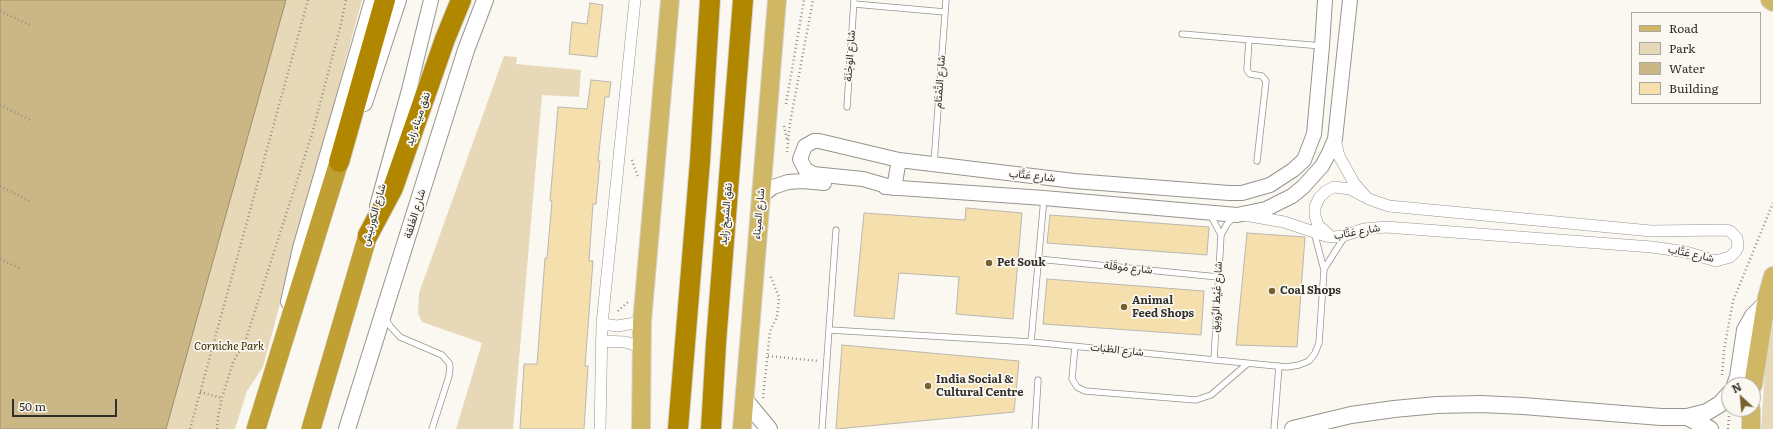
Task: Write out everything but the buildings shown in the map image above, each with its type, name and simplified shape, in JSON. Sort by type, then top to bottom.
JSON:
[{"type":"highway","points":[[256,429],[339,162],[385,0]]},
{"type":"highway","name":"نفق ميناء زايد","points":[[368,235],[387,202],[395,182],[445,39],[461,0]]},
{"type":"highway","points":[[678,429],[700,161],[710,0]]},
{"type":"highway","name":"نفق الشيخ زايد","points":[[711,429],[716,343],[743,0]]},
{"type":"highway","name":"شارع الكورنيش","points":[[311,429],[368,235]]},
{"type":"main road","points":[[339,162],[369,92],[398,0]]},
{"type":"main road","name":"شارع الغَلقة","points":[[347,429],[466,50],[485,0]]},
{"type":"main road","points":[[641,429],[642,322],[670,0]]},
{"type":"main road","name":"شارع الميناء","points":[[742,429],[777,0]]},
{"type":"main road","points":[[1754,377],[1766,303],[1773,276]]},
{"type":"main road","points":[[1738,377],[1745,330],[1753,316],[1766,303]]},
{"type":"main road","points":[[745,400],[769,429]]},
{"type":"main road","points":[[1293,429],[1351,415],[1436,405],[1480,404],[1523,406],[1661,417],[1687,416],[1707,412],[1721,403]]},
{"type":"main road","points":[[1687,416],[1710,429]]},
{"type":"main road","points":[[1751,417],[1751,429]]},
{"type":"street","points":[[285,334],[290,292],[300,248],[372,0]]},
{"type":"street","name":"شارع الكورنيش","points":[[368,235],[410,90],[431,0]]},
{"type":"street","points":[[600,429],[602,324],[635,0]]},
{"type":"street","name":"شارع عَتَّاب","points":[[894,188],[862,179],[813,174],[805,169],[800,159],[801,154],[805,146],[819,141],[899,160],[1066,180],[1217,193],[1242,193],[1270,185],[1293,170],[1304,160],[1314,134],[1325,0]]},
{"type":"street","name":"شارع عَتَّاب","points":[[761,196],[773,187],[795,181],[1044,198],[1209,212],[1284,222],[1334,237],[1364,229],[1386,227],[1652,247],[1686,252],[1716,260],[1730,257],[1736,251],[1738,247],[1737,238],[1730,231],[1726,230],[1673,231],[1612,227],[1400,208],[1367,198],[1346,170],[1339,156],[1335,139],[1350,0]]},
{"type":"street","name":"شارع عَتَّاب","points":[[1237,215],[1266,208],[1285,199],[1303,187],[1322,166],[1335,139]]},
{"type":"street","points":[[894,188],[899,160]]},
{"type":"street","points":[[1334,237],[1325,232],[1318,225],[1315,216],[1315,207],[1319,198],[1326,191],[1334,187],[1350,189],[1367,198]]},
{"type":"street","points":[[602,324],[617,326],[642,322]]},
{"type":"street","points":[[601,341],[625,342],[641,347]]},
{"type":"lane","name":"شارع التَّمْتَام","points":[[934,164],[946,0]]},
{"type":"lane","name":"شارع الوَجْنَة","points":[[847,108],[854,2],[945,12]]},
{"type":"lane","points":[[1182,34],[1322,46]]},
{"type":"lane","points":[[1249,40],[1247,70],[1250,74],[1262,76],[1266,81],[1257,162]]},
{"type":"lane","points":[[1031,342],[1044,198]]},
{"type":"lane","points":[[1209,212],[1221,235]]},
{"type":"lane","points":[[1221,235],[1227,224],[1237,215]]},
{"type":"lane","points":[[822,429],[836,230]]},
{"type":"lane","name":"شارع الظبات","points":[[830,330],[1031,342],[1247,364],[1287,367],[1299,365],[1309,361],[1315,353],[1319,343],[1324,270],[1322,257],[1314,232]]},
{"type":"lane","name":"شارع غَيْط الرِّويق","points":[[1214,360],[1221,235]]},
{"type":"lane","name":"شارع الظبات","points":[[1324,270],[1346,235]]},
{"type":"lane","name":"شارع مُوقَلَة","points":[[1038,259],[1218,277]]},
{"type":"lane","points":[[384,313],[390,326],[400,337],[442,355],[449,363],[449,376],[432,429]]},
{"type":"lane","points":[[1075,346],[1072,379],[1077,387],[1084,391],[1196,400],[1211,395],[1247,364]]},
{"type":"lane","points":[[1274,429],[1278,366]]},
{"type":"lane","points":[[1036,429],[1038,380]]},
{"type":"path","points":[[190,429],[308,0]]},
{"type":"path","points":[[217,429],[222,398],[232,362],[245,342],[312,134],[346,0]]},
{"type":"path","points":[[785,107],[804,0]]},
{"type":"path","points":[[787,153],[813,0]]},
{"type":"path","points":[[0,11],[30,25]]},
{"type":"path","points":[[0,105],[32,121]]},
{"type":"path","points":[[782,123],[788,140]]},
{"type":"path","points":[[0,186],[31,202]]},
{"type":"path","points":[[1727,377],[1724,350],[1733,301],[1773,203]]},
{"type":"path","points":[[0,259],[21,269]]},
{"type":"path","points":[[763,402],[770,331],[777,317],[779,298],[778,291],[768,271]]},
{"type":"path","points":[[768,356],[827,362]]},
{"type":"path","points":[[200,392],[222,398]]},
{"type":"green space","name":"Corniche Park","points":[[286,0],[362,0],[263,367],[247,391],[235,429],[166,429]]},
{"type":"green space","points":[[504,56],[517,57],[516,64],[581,70],[579,97],[542,95],[513,429],[456,429],[482,343],[422,322],[418,313],[419,293]]},
{"type":"green space","points":[[1773,322],[1773,429],[1761,429],[1765,368]]},
{"type":"water","points":[[0,0],[286,0],[166,429],[0,429]]},
{"type":"place","name":"Pet Souk","points":[[989,263]]},
{"type":"place","name":"Coal Shops","points":[[1272,291]]},
{"type":"place","name":"Animal Feed Shops","points":[[1124,307]]},
{"type":"place","name":"India Social & Cultural Centre","points":[[928,386]]}]
